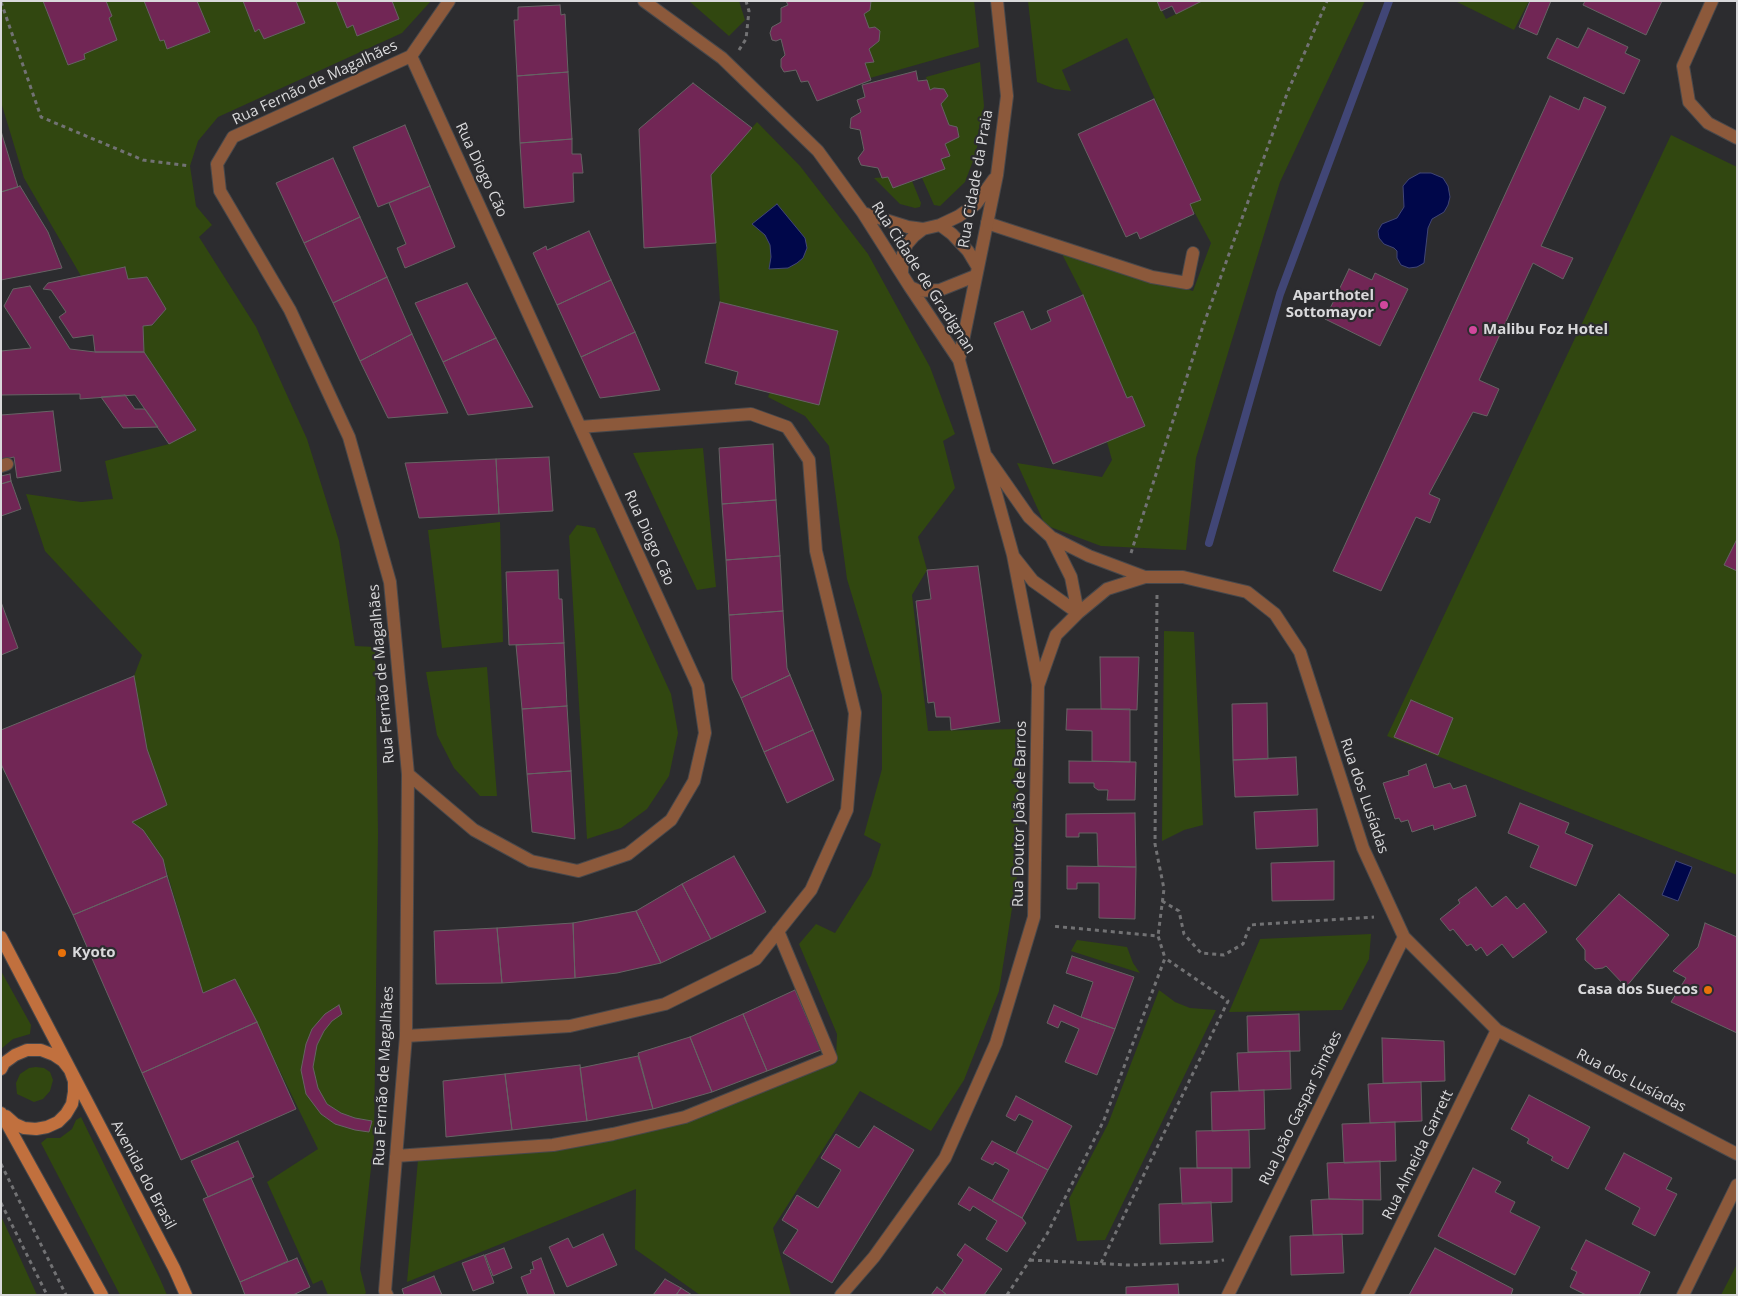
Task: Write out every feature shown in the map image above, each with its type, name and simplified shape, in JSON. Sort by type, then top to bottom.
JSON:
[{"type":"main road","name":"Avenida do Brasil","points":[[1,937],[174,1268],[186,1295]]},
{"type":"main road","name":"Avenida do Brasil","points":[[1,1069],[4,1063],[15,1055],[27,1050],[41,1050],[63,1061],[70,1070],[74,1081],[72,1104],[58,1122],[47,1127],[36,1129],[24,1128],[15,1124],[1,1112]]},
{"type":"main road","name":"Avenida do Brasil","points":[[1,1112],[102,1295]]},
{"type":"street","points":[[411,56],[449,1]]},
{"type":"street","name":"Rua Cidade de Gradignan","points":[[644,1],[722,58],[818,151],[863,213],[910,287],[960,360],[1013,555],[1038,686]]},
{"type":"street","name":"Rua Cidade da Praia","points":[[960,360],[976,271],[997,175],[1007,96],[997,1]]},
{"type":"street","points":[[1712,1],[1683,66],[1689,102],[1708,123],[1737,138]]},
{"type":"street","name":"Rua Diogo Cão","points":[[408,774],[474,830],[530,861],[578,871],[628,854],[670,820],[694,781],[705,733],[698,686],[411,56]]},
{"type":"street","name":"Rua Fernão de Magalhães","points":[[387,1295],[385,1291],[406,1036],[408,774],[390,582],[349,437],[290,310],[220,191],[217,164],[233,137],[411,56]]},
{"type":"street","points":[[863,213],[908,227],[923,229],[940,225],[960,216],[976,204],[997,175]]},
{"type":"street","points":[[986,223],[1152,277],[1187,283],[1193,253]]},
{"type":"street","points":[[910,287],[919,291],[940,290],[976,271],[968,250],[940,225]]},
{"type":"street","points":[[902,273],[903,254],[907,244],[923,229]]},
{"type":"street","points":[[406,1036],[570,1026],[665,1004],[756,959],[810,890],[846,810],[855,713],[816,551],[809,460],[787,427],[751,414],[580,427]]},
{"type":"street","name":"Rua dos Lusíadas","points":[[986,457],[1029,517],[1051,537],[1089,556],[1125,570],[1151,577],[1184,577],[1246,592],[1274,614],[1300,652],[1363,848],[1404,936],[1497,1030],[1737,1154]]},
{"type":"street","points":[[1051,537],[1072,577],[1078,613]]},
{"type":"street","points":[[1013,555],[1033,581],[1078,613]]},
{"type":"street","name":"Rua Doutor João de Barros","points":[[842,1295],[874,1257],[945,1158],[996,1043],[1034,917],[1038,686],[1056,635],[1078,613],[1107,589],[1151,577]]},
{"type":"street","points":[[396,1156],[553,1145],[613,1134],[685,1116],[831,1058],[778,931]]},
{"type":"street","name":"Rua João Gaspar Simões","points":[[1228,1295],[1404,936]]},
{"type":"street","name":"Rua Almeida Garrett","points":[[1367,1295],[1497,1030]]},
{"type":"street","points":[[1683,1295],[1737,1185]]},
{"type":"path","points":[[746,1],[749,11],[746,39]]},
{"type":"path","points":[[1125,570],[1203,326],[1288,91],[1327,1]]},
{"type":"path","points":[[1,2],[41,117],[143,160],[190,166]]},
{"type":"path","points":[[1101,1263],[1228,1001],[1165,958],[1158,936],[1164,889],[1156,844],[1151,577]]},
{"type":"path","points":[[1162,901],[1179,911],[1184,934],[1201,953],[1224,955],[1243,944],[1250,925],[1394,916]]},
{"type":"path","points":[[1032,924],[1158,936]]},
{"type":"path","points":[[1007,1295],[1047,1234],[1104,1120],[1165,958]]},
{"type":"path","points":[[1,1164],[66,1295]]},
{"type":"path","points":[[1,1203],[47,1295]]},
{"type":"path","points":[[1030,1260],[1128,1265],[1210,1262]]},
{"type":"green space","points":[[1,1],[431,1],[402,33],[218,117],[198,141],[190,166],[196,206],[212,225],[199,237],[256,327],[307,439],[339,541],[355,646],[375,647],[378,833],[374,1140],[360,1269],[366,1293],[363,1295],[328,1295],[322,1280],[313,1284],[267,1182],[318,1149],[235,979],[203,993],[163,859],[143,830],[132,822],[167,805],[147,749],[134,676],[142,655],[45,551],[26,494],[81,502],[113,499],[105,461],[169,444],[196,429],[144,352],[143,326],[153,325],[165,309],[147,277],[128,279],[125,267],[81,276],[24,178],[1,102]]},
{"type":"green space","points":[[689,1],[739,1],[745,20],[729,36]]},
{"type":"green space","points":[[871,1],[974,1],[979,47],[870,78],[865,63],[873,62],[869,49],[879,41],[879,30],[869,28],[864,14],[870,10]]},
{"type":"green space","points":[[1028,1],[1157,1],[1166,19],[1202,1],[1365,1],[1280,182],[1196,458],[1186,550],[1101,546],[1045,525],[1017,463],[1102,477],[1112,460],[1107,442],[1145,426],[1132,396],[1127,398],[1083,295],[1061,252],[1193,291],[1211,243],[1190,204],[1201,199],[1127,38],[1062,70],[1071,91],[1055,89],[1037,82]]},
{"type":"green space","points":[[1455,1],[1529,1],[1514,30]]},
{"type":"green space","points":[[980,62],[984,106],[976,153],[965,182],[940,206],[934,205],[922,178],[945,169],[941,159],[950,156],[945,144],[959,137],[957,127],[949,125],[941,104],[948,96],[944,89],[934,88],[930,90],[926,77]]},
{"type":"green space","points":[[757,122],[800,166],[868,254],[930,367],[955,434],[943,441],[955,488],[918,537],[927,570],[912,595],[928,731],[1019,729],[1018,870],[999,991],[964,1080],[931,1131],[860,1091],[773,1228],[791,1295],[700,1295],[635,1249],[636,1189],[407,1282],[418,1160],[682,1124],[836,1060],[837,1034],[799,944],[816,924],[835,933],[871,876],[881,844],[864,835],[882,769],[882,695],[847,579],[829,446],[805,416],[768,397],[770,392],[819,405],[838,332],[720,302],[711,175]]},
{"type":"green space","points":[[1671,135],[1737,167],[1737,875],[1387,736]]},
{"type":"green space","points":[[888,177],[893,188],[912,181],[921,203],[920,207],[915,208],[900,204],[874,178]]},
{"type":"green space","points":[[703,448],[716,587],[697,590],[633,453]]},
{"type":"green space","points":[[500,522],[503,642],[442,648],[428,530]]},
{"type":"green space","points":[[577,525],[595,528],[671,694],[678,733],[669,776],[647,809],[621,828],[587,839],[569,536]]},
{"type":"green space","points":[[1164,631],[1194,632],[1203,825],[1184,830],[1162,841]]},
{"type":"green space","points":[[487,667],[497,796],[480,796],[454,768],[437,735],[426,672]]},
{"type":"green space","points":[[1371,934],[1369,959],[1342,1010],[1229,1012],[1260,939]]},
{"type":"green space","points":[[1077,940],[1127,947],[1133,963],[1140,973],[1071,951]]},
{"type":"green space","points":[[1,971],[31,1025],[30,1034],[13,1039],[1,1049]]},
{"type":"green space","points":[[1159,990],[1175,1002],[1190,1008],[1216,1010],[1105,1240],[1077,1241],[1069,1199],[1108,1124]]},
{"type":"green space","points":[[29,1068],[44,1068],[50,1072],[53,1080],[50,1091],[43,1099],[34,1102],[17,1094],[16,1083],[20,1074]]},
{"type":"green space","points":[[81,1117],[167,1295],[120,1295],[41,1143],[47,1138],[60,1138],[72,1129],[76,1120]]},
{"type":"green space","points":[[1,1216],[37,1295],[1,1295]]},
{"type":"green space","points":[[1737,1264],[1737,1295],[1721,1295]]},
{"type":"shaded area","points":[[1420,173],[1431,173],[1443,178],[1448,186],[1450,197],[1444,212],[1432,219],[1428,228],[1424,263],[1417,267],[1409,268],[1401,265],[1397,258],[1397,251],[1384,244],[1379,238],[1378,231],[1382,224],[1397,218],[1404,207],[1403,186],[1409,179]]},
{"type":"shaded area","points":[[777,204],[805,238],[807,248],[803,258],[788,268],[769,269],[770,245],[765,235],[752,224]]},
{"type":"shaded area","points":[[1676,861],[1692,867],[1678,901],[1662,895]]},
{"type":"building","points":[[43,1],[106,1],[112,16],[109,18],[117,40],[84,54],[85,59],[68,65]]},
{"type":"building","points":[[144,1],[197,1],[210,32],[167,49],[164,40],[160,41]]},
{"type":"building","points":[[243,1],[296,1],[305,23],[264,39],[259,29],[255,32]]},
{"type":"building","points":[[336,1],[392,1],[399,19],[357,36],[353,25],[347,28]]},
{"type":"building","points":[[786,1],[871,1],[870,10],[864,14],[869,28],[875,27],[880,31],[879,41],[869,49],[874,62],[865,63],[871,80],[817,101],[808,81],[801,82],[796,70],[784,72],[781,67],[781,59],[785,55],[781,39],[772,40],[770,33],[772,27],[781,22],[781,8],[788,5]]},
{"type":"building","points":[[1157,1],[1202,1],[1176,14],[1172,6],[1161,11]]},
{"type":"building","points":[[1530,1],[1551,1],[1537,35],[1519,27]]},
{"type":"building","points":[[1585,1],[1662,1],[1646,35],[1583,5]]},
{"type":"building","points":[[560,5],[561,15],[565,14],[568,72],[517,76],[514,20],[518,20],[518,7]]},
{"type":"building","points":[[1588,28],[1628,47],[1625,53],[1640,60],[1624,94],[1547,58],[1557,38],[1578,48]]},
{"type":"building","points":[[916,71],[918,81],[927,80],[930,90],[934,88],[944,89],[948,96],[941,104],[949,125],[957,127],[959,137],[945,144],[950,156],[941,159],[945,169],[893,188],[888,177],[882,178],[878,168],[861,165],[858,158],[864,150],[860,130],[850,128],[851,118],[861,112],[857,100],[865,97],[862,85]]},
{"type":"building","points":[[568,72],[572,139],[520,143],[517,76]]},
{"type":"building","points":[[693,83],[752,128],[711,175],[716,243],[644,248],[639,129]]},
{"type":"building","name":"Malibu Foz Hotel","points":[[1550,96],[1579,110],[1584,97],[1606,107],[1541,246],[1573,258],[1563,279],[1533,263],[1479,380],[1499,389],[1487,416],[1473,412],[1429,494],[1440,499],[1430,523],[1416,517],[1381,591],[1333,571]]},
{"type":"building","points":[[1154,99],[1201,200],[1190,204],[1194,214],[1140,239],[1137,232],[1126,237],[1078,134]]},
{"type":"building","points":[[405,125],[430,186],[378,207],[353,147]]},
{"type":"building","points":[[1,131],[18,187],[1,192]]},
{"type":"building","points":[[572,139],[572,154],[581,154],[583,173],[573,173],[574,202],[524,208],[520,143]]},
{"type":"building","points":[[333,158],[360,217],[304,243],[276,183]]},
{"type":"building","points":[[20,186],[48,232],[62,268],[1,280],[1,192]]},
{"type":"building","points":[[430,186],[455,247],[405,268],[397,248],[406,244],[389,203]]},
{"type":"building","points":[[360,217],[387,277],[333,303],[304,243]]},
{"type":"building","points":[[589,231],[611,280],[557,305],[533,253],[546,246],[547,250]]},
{"type":"building","points":[[125,267],[128,279],[147,277],[166,309],[152,325],[143,326],[144,352],[95,352],[93,335],[73,338],[59,317],[66,312],[51,290],[43,289],[48,283]]},
{"type":"building","points":[[1349,269],[1372,280],[1375,273],[1408,289],[1380,346],[1325,319]]},
{"type":"building","points":[[387,277],[412,334],[360,361],[333,303]]},
{"type":"building","points":[[611,280],[635,332],[581,357],[557,305]]},
{"type":"building","points":[[467,283],[496,338],[443,362],[415,303]]},
{"type":"building","points":[[30,286],[70,349],[95,352],[144,352],[196,430],[169,444],[135,395],[80,399],[80,394],[1,395],[1,351],[31,348],[4,306],[13,289]]},
{"type":"building","points":[[1083,295],[1127,398],[1132,396],[1145,426],[1053,464],[994,323],[1023,311],[1031,330],[1051,321],[1047,311]]},
{"type":"building","points":[[720,302],[838,331],[819,405],[735,384],[738,372],[705,363]]},
{"type":"building","points":[[635,332],[660,390],[600,398],[581,357]]},
{"type":"building","points":[[412,334],[448,413],[388,418],[360,361]]},
{"type":"building","points":[[496,338],[533,407],[468,415],[443,362]]},
{"type":"building","points":[[125,395],[135,409],[145,409],[158,427],[123,428],[101,397]]},
{"type":"building","points":[[53,411],[61,471],[17,478],[14,457],[1,460],[1,415]]},
{"type":"building","points":[[773,444],[776,500],[722,504],[719,448]]},
{"type":"building","points":[[549,457],[553,511],[499,514],[496,459]]},
{"type":"building","points":[[496,459],[499,514],[419,518],[405,463]]},
{"type":"building","points":[[10,474],[11,481],[1,484],[1,476]]},
{"type":"building","points":[[11,481],[21,509],[1,516],[1,484]]},
{"type":"building","points":[[776,500],[780,556],[726,560],[722,504]]},
{"type":"building","points":[[1737,539],[1737,571],[1724,565]]},
{"type":"building","points":[[780,556],[783,611],[729,615],[726,560]]},
{"type":"building","points":[[978,566],[1000,722],[951,730],[950,717],[936,717],[934,702],[928,703],[916,601],[931,599],[927,570]]},
{"type":"building","points":[[558,570],[559,599],[562,599],[564,643],[509,645],[506,572]]},
{"type":"building","points":[[1,602],[18,648],[1,655]]},
{"type":"building","points":[[783,611],[787,668],[790,675],[741,698],[732,679],[729,615]]},
{"type":"building","points":[[564,643],[567,706],[522,709],[516,645]]},
{"type":"building","points":[[1100,657],[1139,657],[1137,710],[1101,709]]},
{"type":"building","points":[[790,675],[813,730],[764,752],[741,698]]},
{"type":"building","points":[[134,676],[147,749],[167,805],[132,822],[143,830],[163,859],[167,876],[73,915],[1,764],[1,730]]},
{"type":"building","points":[[1411,700],[1453,718],[1438,755],[1394,737]]},
{"type":"building","points":[[1267,703],[1268,759],[1233,760],[1232,704]]},
{"type":"building","points":[[567,706],[571,771],[527,774],[522,709]]},
{"type":"building","points":[[1067,709],[1130,709],[1130,762],[1092,761],[1092,731],[1066,730]]},
{"type":"building","points":[[813,730],[834,780],[787,803],[764,752]]},
{"type":"building","points":[[1296,757],[1298,795],[1235,797],[1233,760]]},
{"type":"building","points":[[1069,761],[1136,762],[1135,800],[1107,800],[1108,790],[1098,790],[1094,787],[1094,783],[1069,783]]},
{"type":"building","points":[[1426,764],[1434,788],[1450,783],[1453,789],[1466,785],[1476,816],[1434,830],[1433,825],[1412,832],[1408,820],[1401,822],[1399,818],[1395,819],[1383,783],[1409,775],[1408,771]]},
{"type":"building","points":[[571,771],[575,839],[532,832],[527,774]]},
{"type":"building","points":[[1520,803],[1569,823],[1565,833],[1593,845],[1576,886],[1530,867],[1539,846],[1508,833]]},
{"type":"building","points":[[1317,809],[1318,846],[1256,849],[1254,812]]},
{"type":"building","points":[[1135,813],[1136,867],[1098,866],[1097,833],[1079,833],[1079,837],[1066,837],[1066,814]]},
{"type":"building","points":[[734,856],[766,912],[711,939],[682,884]]},
{"type":"building","points":[[1334,861],[1334,900],[1272,901],[1271,863]]},
{"type":"building","points":[[1067,866],[1136,867],[1135,919],[1099,918],[1099,883],[1077,883],[1077,889],[1067,889]]},
{"type":"building","points":[[167,876],[203,993],[235,979],[257,1022],[142,1073],[73,915]]},
{"type":"building","points":[[682,884],[711,939],[661,963],[636,911]]},
{"type":"building","points":[[1476,887],[1492,907],[1506,896],[1517,909],[1524,903],[1547,932],[1513,958],[1502,944],[1487,956],[1481,947],[1476,951],[1471,944],[1467,946],[1453,929],[1450,931],[1440,919],[1460,903],[1458,900]]},
{"type":"building","points":[[1619,894],[1669,935],[1626,987],[1606,966],[1595,969],[1585,960],[1585,950],[1576,939]]},
{"type":"building","points":[[636,911],[661,963],[617,973],[575,978],[573,923]]},
{"type":"building","points":[[573,923],[575,978],[502,983],[497,928]]},
{"type":"building","name":"Casa dos Suecos","points":[[1705,923],[1737,937],[1737,1033],[1671,1002],[1686,978],[1673,971],[1698,947]]},
{"type":"building","points":[[497,928],[502,983],[436,984],[434,931]]},
{"type":"building","points":[[1072,956],[1134,977],[1115,1029],[1081,1017],[1093,982],[1066,973]]},
{"type":"building","points":[[795,990],[821,1050],[767,1071],[743,1014]]},
{"type":"building","points":[[339,1005],[342,1014],[332,1021],[324,1031],[317,1045],[313,1067],[318,1088],[327,1104],[341,1113],[372,1121],[369,1132],[335,1124],[321,1114],[306,1094],[301,1070],[306,1044],[312,1029],[325,1014]]},
{"type":"building","points":[[1054,1005],[1115,1029],[1097,1075],[1065,1062],[1079,1029],[1061,1021],[1058,1028],[1047,1023]]},
{"type":"building","points":[[743,1014],[767,1071],[712,1092],[690,1037]]},
{"type":"building","points":[[1299,1014],[1300,1051],[1248,1052],[1247,1016]]},
{"type":"building","points":[[257,1022],[296,1109],[181,1160],[142,1073]]},
{"type":"building","points":[[690,1037],[712,1092],[653,1109],[638,1053]]},
{"type":"building","points":[[1382,1038],[1444,1041],[1445,1081],[1383,1083]]},
{"type":"building","points":[[1290,1051],[1291,1089],[1239,1091],[1237,1053]]},
{"type":"building","points":[[638,1056],[653,1109],[587,1121],[580,1068]]},
{"type":"building","points":[[580,1065],[587,1121],[512,1130],[505,1074]]},
{"type":"building","points":[[505,1074],[512,1130],[446,1137],[443,1081]]},
{"type":"building","points":[[1421,1082],[1422,1121],[1370,1123],[1368,1084]]},
{"type":"building","points":[[1264,1090],[1265,1129],[1212,1131],[1211,1092]]},
{"type":"building","points":[[1529,1095],[1590,1127],[1568,1169],[1551,1160],[1553,1157],[1527,1143],[1529,1139],[1511,1129]]},
{"type":"building","points":[[1016,1096],[1072,1126],[1048,1170],[1016,1153],[1033,1121],[1019,1114],[1015,1121],[1006,1116]]},
{"type":"building","points":[[1395,1122],[1396,1161],[1344,1163],[1342,1124]]},
{"type":"building","points":[[874,1126],[914,1150],[832,1283],[783,1253],[798,1230],[782,1220],[797,1195],[818,1208],[841,1170],[821,1158],[836,1134],[859,1148]]},
{"type":"building","points":[[1249,1130],[1250,1168],[1197,1168],[1196,1131]]},
{"type":"building","points":[[238,1141],[254,1177],[208,1197],[191,1161]]},
{"type":"building","points":[[992,1141],[1048,1170],[1022,1218],[992,1201],[1009,1170],[995,1162],[993,1165],[981,1159]]},
{"type":"building","points":[[1624,1153],[1672,1178],[1666,1189],[1677,1194],[1655,1236],[1632,1224],[1640,1208],[1605,1189]]},
{"type":"building","points":[[1380,1161],[1381,1200],[1329,1199],[1327,1163]]},
{"type":"building","points":[[1180,1168],[1232,1168],[1232,1202],[1182,1204]]},
{"type":"building","points":[[1473,1168],[1501,1182],[1495,1192],[1515,1202],[1510,1212],[1540,1227],[1515,1275],[1438,1236]]},
{"type":"building","points":[[251,1178],[288,1261],[240,1282],[203,1199]]},
{"type":"building","points":[[969,1187],[1022,1218],[1026,1223],[1007,1252],[986,1239],[997,1221],[973,1206],[970,1211],[958,1204]]},
{"type":"building","points":[[1311,1200],[1363,1200],[1363,1234],[1313,1235]]},
{"type":"building","points":[[1211,1202],[1213,1242],[1160,1244],[1159,1204]]},
{"type":"building","points":[[603,1234],[617,1265],[567,1287],[549,1247],[568,1238],[573,1248]]},
{"type":"building","points":[[1342,1234],[1344,1273],[1291,1275],[1290,1236]]},
{"type":"building","points":[[1586,1240],[1650,1272],[1639,1295],[1586,1295],[1570,1287],[1577,1272],[1571,1269]]},
{"type":"building","points":[[965,1244],[1002,1269],[984,1295],[947,1295],[942,1291],[963,1260],[957,1255]]},
{"type":"building","points":[[504,1248],[512,1268],[493,1276],[485,1255]]},
{"type":"building","points":[[1435,1248],[1513,1289],[1511,1295],[1409,1295]]},
{"type":"building","points":[[484,1255],[494,1283],[473,1291],[462,1263]]},
{"type":"building","points":[[297,1258],[310,1287],[293,1295],[245,1295],[240,1282]]},
{"type":"building","points":[[541,1258],[555,1295],[528,1295],[521,1277],[531,1273],[530,1270],[534,1269],[532,1262]]},
{"type":"building","points":[[434,1276],[442,1295],[404,1295],[402,1289]]},
{"type":"building","points":[[665,1279],[681,1288],[676,1295],[653,1295]]},
{"type":"building","points":[[1178,1284],[1179,1295],[1126,1295],[1126,1287]]},
{"type":"building","points":[[937,1287],[947,1295],[931,1295]]},
{"type":"building","points":[[681,1288],[692,1295],[676,1295]]},
{"type":"waterway","points":[[1209,543],[1280,294],[1389,1]]},
{"type":"place","name":"Aparthotel Sottomayor","points":[[1384,305]]},
{"type":"place","name":"Malibu Foz Hotel","points":[[1473,330]]},
{"type":"place","name":"Kyoto","points":[[62,953]]},
{"type":"place","name":"Casa dos Suecos","points":[[1708,990]]}]
